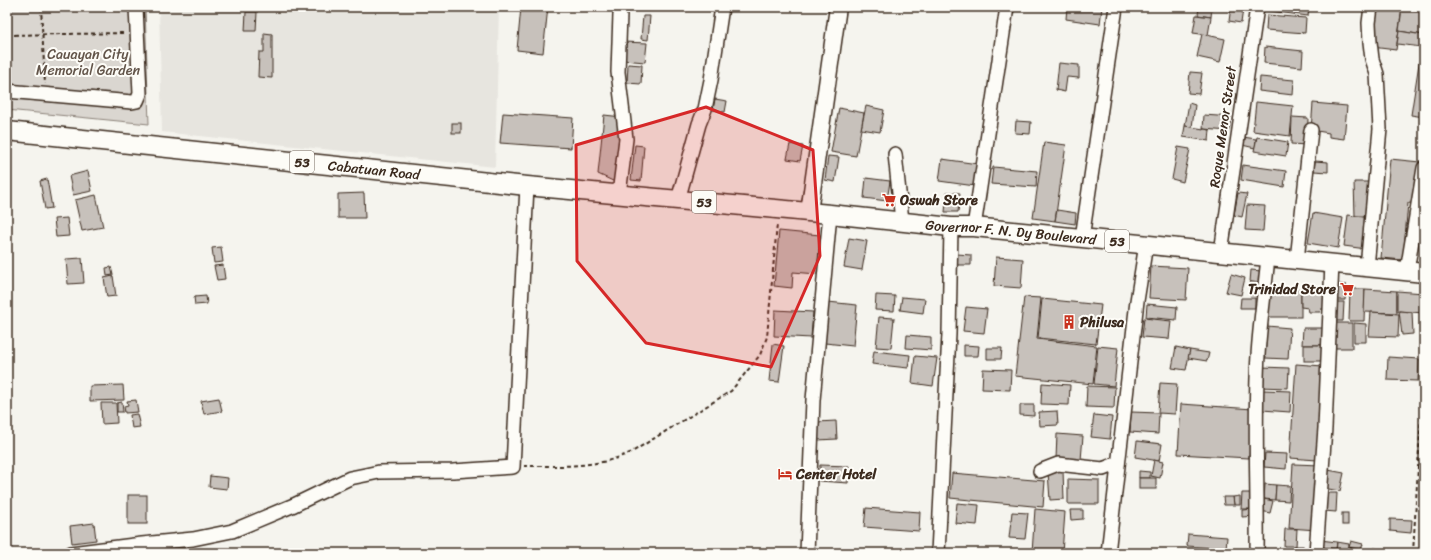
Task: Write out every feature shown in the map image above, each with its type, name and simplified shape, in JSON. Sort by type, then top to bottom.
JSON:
[{"type":"highway","name":"Cabatuan Road","points":[[7,131],[527,186],[598,192]]},
{"type":"highway","name":"Governor F. N. Dy Boulevard","points":[[598,192],[951,227],[974,227],[1416,272]]},
{"type":"main road","points":[[809,212],[838,7]]},
{"type":"street","points":[[7,91],[132,102],[137,101],[140,94],[136,7]]},
{"type":"street","points":[[678,200],[699,124],[705,109],[722,7]]},
{"type":"street","points":[[974,227],[1007,7]]},
{"type":"street","points":[[1082,238],[1116,7]]},
{"type":"street","name":"Roque Menor Street","points":[[1221,252],[1257,7]]},
{"type":"street","points":[[1367,267],[1380,130],[1377,74],[1372,59],[1370,42],[1369,23],[1371,7]]},
{"type":"street","points":[[620,14],[618,72],[626,139],[620,194]]},
{"type":"street","points":[[1298,260],[1311,130]]},
{"type":"street","points":[[895,154],[902,221]]},
{"type":"street","points":[[1416,272],[1424,168]]},
{"type":"street","points":[[77,553],[143,548],[232,531],[294,505],[350,478],[379,472],[453,471],[513,467],[527,186]]},
{"type":"street","points":[[807,553],[813,400],[830,214]]},
{"type":"street","points":[[938,553],[947,373],[951,227]]},
{"type":"street","points":[[1108,553],[1136,309],[1146,244]]},
{"type":"street","points":[[1257,553],[1258,492],[1256,411],[1258,354],[1268,257]]},
{"type":"street","points":[[1316,553],[1325,428],[1332,263]]},
{"type":"street","points":[[1040,471],[1058,464],[1103,469],[1118,463]]},
{"type":"path","points":[[41,7],[46,94]]},
{"type":"path","points":[[7,35],[137,33]]},
{"type":"path","points":[[513,467],[591,464],[618,458],[632,452],[731,391],[760,355],[767,337],[778,209]]},
{"type":"path","points":[[1413,553],[1424,364]]},
{"type":"highlighted area","points":[[706,107],[813,150],[820,256],[771,367],[646,343],[577,261],[576,145]]},
{"type":"shaded area","points":[[159,7],[499,7],[495,167],[162,132]]},
{"type":"green space","name":"Cauayan City Memorial Garden","points":[[7,7],[145,7],[149,124],[7,110]]},
{"type":"building","points":[[521,7],[548,7],[543,53],[517,50]]},
{"type":"building","points":[[1067,7],[1102,7],[1100,24],[1066,19]]},
{"type":"building","points":[[1199,7],[1212,7],[1211,17],[1198,15]]},
{"type":"building","points":[[1231,7],[1243,9],[1241,23],[1229,21]]},
{"type":"building","points":[[1262,7],[1309,7],[1308,16],[1261,10]]},
{"type":"building","points":[[1377,7],[1402,8],[1396,50],[1372,47]]},
{"type":"building","points":[[1402,8],[1424,11],[1424,35],[1399,31]]},
{"type":"building","points":[[246,12],[257,12],[256,31],[245,31]]},
{"type":"building","points":[[1196,15],[1211,17],[1208,35],[1193,33]]},
{"type":"building","points":[[1267,15],[1306,18],[1305,33],[1266,30]]},
{"type":"building","points":[[643,16],[650,16],[648,40],[641,39]]},
{"type":"building","points":[[1399,31],[1423,35],[1422,47],[1397,44]]},
{"type":"building","points":[[264,33],[272,34],[272,78],[258,77],[259,52],[264,52]]},
{"type":"building","points":[[1202,34],[1225,39],[1220,62],[1197,57]]},
{"type":"building","points":[[624,42],[647,43],[645,62],[623,60]]},
{"type":"building","points":[[1422,44],[1424,45],[1424,117],[1411,115]]},
{"type":"building","points":[[1265,47],[1303,51],[1302,67],[1264,63]]},
{"type":"building","points":[[1059,63],[1079,65],[1079,78],[1067,77],[1065,92],[1056,90]]},
{"type":"building","points":[[628,64],[642,65],[641,84],[627,83]]},
{"type":"building","points":[[1190,72],[1202,73],[1199,94],[1188,93]]},
{"type":"building","points":[[1260,77],[1294,80],[1293,95],[1259,91]]},
{"type":"building","points":[[715,99],[727,101],[725,112],[713,110]]},
{"type":"building","points":[[1256,102],[1293,106],[1290,136],[1253,131]]},
{"type":"building","points":[[1189,103],[1195,105],[1192,127],[1185,126]]},
{"type":"building","points":[[1313,103],[1347,106],[1344,139],[1329,137],[1329,133],[1311,130]]},
{"type":"building","points":[[866,106],[884,110],[880,132],[861,129]]},
{"type":"building","points":[[839,108],[864,113],[856,156],[831,152]]},
{"type":"building","points":[[503,113],[573,118],[571,148],[500,143]]},
{"type":"building","points":[[604,115],[622,117],[615,182],[598,174]]},
{"type":"building","points":[[1204,115],[1231,117],[1229,131],[1203,129]]},
{"type":"building","points":[[1292,117],[1308,118],[1307,145],[1291,144]]},
{"type":"building","points":[[1016,121],[1031,122],[1030,134],[1015,133]]},
{"type":"building","points":[[452,123],[461,123],[461,133],[452,133]]},
{"type":"building","points":[[1185,126],[1210,130],[1209,141],[1183,137]]},
{"type":"building","points":[[1243,137],[1256,139],[1255,148],[1242,145]]},
{"type":"building","points":[[1257,137],[1288,142],[1286,156],[1254,151]]},
{"type":"building","points":[[1044,142],[1066,145],[1055,221],[1033,218]]},
{"type":"building","points":[[790,144],[803,146],[800,161],[787,159]]},
{"type":"building","points":[[635,145],[644,146],[641,181],[631,180]]},
{"type":"building","points":[[1178,147],[1190,149],[1183,182],[1172,179]]},
{"type":"building","points":[[828,156],[839,157],[835,182],[825,180]]},
{"type":"building","points":[[942,159],[978,164],[975,186],[939,181]]},
{"type":"building","points":[[1390,159],[1420,162],[1416,204],[1408,203],[1403,260],[1381,258]]},
{"type":"building","points":[[1315,161],[1328,162],[1328,172],[1314,171]]},
{"type":"building","points":[[1243,165],[1286,171],[1284,187],[1241,180]]},
{"type":"building","points":[[993,167],[1037,171],[1036,187],[991,184]]},
{"type":"building","points":[[88,171],[92,191],[73,195],[69,176]]},
{"type":"building","points":[[866,178],[890,181],[887,201],[864,198]]},
{"type":"building","points":[[47,179],[52,208],[45,209],[40,181]]},
{"type":"building","points":[[1354,182],[1371,182],[1371,216],[1355,216]]},
{"type":"building","points":[[947,192],[960,193],[958,212],[945,212]]},
{"type":"building","points":[[364,193],[365,218],[338,218],[338,194]]},
{"type":"building","points":[[1238,193],[1247,194],[1242,217],[1234,215]]},
{"type":"building","points":[[96,195],[103,227],[82,231],[75,200]]},
{"type":"building","points":[[1247,205],[1265,206],[1263,231],[1245,230]]},
{"type":"building","points":[[1057,210],[1076,213],[1075,224],[1055,221]]},
{"type":"building","points":[[1313,213],[1343,218],[1338,248],[1308,243]]},
{"type":"building","points":[[1348,215],[1371,218],[1366,249],[1344,246]]},
{"type":"building","points":[[67,218],[69,236],[56,237],[54,219]]},
{"type":"building","points":[[779,231],[820,235],[817,274],[793,272],[792,288],[774,286]]},
{"type":"building","points":[[849,238],[867,241],[862,270],[844,267]]},
{"type":"building","points":[[221,247],[223,262],[214,263],[212,248]]},
{"type":"building","points":[[957,254],[971,255],[971,265],[957,265]]},
{"type":"building","points":[[996,257],[1023,259],[1021,288],[994,286]]},
{"type":"building","points":[[82,258],[84,283],[68,284],[66,259]]},
{"type":"building","points":[[223,265],[225,279],[217,280],[214,266]]},
{"type":"building","points":[[1151,266],[1188,268],[1186,300],[1149,298]]},
{"type":"building","points":[[111,267],[113,275],[107,276],[106,268]]},
{"type":"building","points":[[1251,270],[1262,271],[1261,283],[1250,282]]},
{"type":"building","points":[[1231,274],[1245,278],[1241,295],[1226,292]]},
{"type":"building","points":[[113,276],[116,296],[107,297],[104,278]]},
{"type":"building","points":[[1250,282],[1261,283],[1260,296],[1249,295]]},
{"type":"building","points":[[1339,284],[1346,285],[1345,300],[1337,300]]},
{"type":"building","points":[[1266,289],[1301,289],[1301,317],[1266,317]]},
{"type":"building","points":[[1301,289],[1328,289],[1327,309],[1321,309],[1320,312],[1309,312],[1308,308],[1301,307]]},
{"type":"building","points":[[1350,289],[1365,289],[1364,321],[1349,321]]},
{"type":"building","points":[[1365,289],[1397,291],[1397,313],[1364,312]]},
{"type":"building","points":[[1397,291],[1424,293],[1424,313],[1397,311]]},
{"type":"building","points":[[876,295],[895,296],[894,311],[875,310]]},
{"type":"building","points":[[206,296],[207,304],[195,305],[194,297]]},
{"type":"building","points":[[902,297],[925,299],[923,313],[900,310]]},
{"type":"building","points":[[1024,297],[1041,298],[1037,339],[1097,346],[1093,384],[1015,376]]},
{"type":"building","points":[[1241,298],[1255,298],[1255,308],[1240,308]]},
{"type":"building","name":"Philusa","points":[[1042,299],[1101,305],[1096,344],[1038,338]]},
{"type":"building","points":[[828,302],[857,305],[853,346],[825,343]]},
{"type":"building","points":[[1333,302],[1344,302],[1343,321],[1333,321]]},
{"type":"building","points":[[1147,304],[1177,307],[1176,320],[1146,317]]},
{"type":"building","points":[[966,307],[987,309],[984,333],[963,331]]},
{"type":"building","points":[[775,310],[813,312],[811,338],[774,336]]},
{"type":"building","points":[[1399,311],[1412,312],[1413,334],[1402,335]]},
{"type":"building","points":[[1371,312],[1399,314],[1398,337],[1369,336]]},
{"type":"building","points":[[879,317],[894,318],[891,348],[876,347]]},
{"type":"building","points":[[1144,318],[1171,321],[1169,339],[1142,337]]},
{"type":"building","points":[[1332,323],[1352,323],[1352,348],[1332,348]]},
{"type":"building","points":[[1354,323],[1366,324],[1366,342],[1354,342]]},
{"type":"building","points":[[1267,326],[1290,328],[1288,359],[1265,358]]},
{"type":"building","points":[[1303,328],[1326,328],[1326,345],[1302,345]]},
{"type":"building","points":[[907,335],[931,337],[931,350],[906,348]]},
{"type":"building","points":[[773,344],[784,346],[779,382],[769,381]]},
{"type":"building","points":[[964,345],[979,346],[978,356],[964,356]]},
{"type":"building","points":[[1304,345],[1322,345],[1322,361],[1304,361]]},
{"type":"building","points":[[1098,346],[1118,348],[1114,386],[1094,384]]},
{"type":"building","points":[[1176,347],[1190,350],[1186,370],[1172,368]]},
{"type":"building","points":[[987,348],[1002,348],[1001,359],[987,359]]},
{"type":"building","points":[[1190,350],[1209,353],[1207,361],[1188,358]]},
{"type":"building","points":[[874,351],[910,355],[908,368],[872,364]]},
{"type":"building","points":[[915,356],[937,358],[933,386],[912,383]]},
{"type":"building","points":[[1388,357],[1419,359],[1418,381],[1387,380]]},
{"type":"building","points":[[1296,364],[1323,366],[1317,460],[1290,458]]},
{"type":"building","points":[[1261,367],[1289,368],[1288,388],[1260,387]]},
{"type":"building","points":[[983,369],[1011,370],[1010,390],[982,389]]},
{"type":"building","points":[[1042,383],[1070,385],[1069,405],[1041,404]]},
{"type":"building","points":[[1160,383],[1177,384],[1175,414],[1158,413]]},
{"type":"building","points":[[123,385],[124,400],[90,401],[90,386]]},
{"type":"building","points":[[1087,386],[1115,387],[1114,408],[1086,407]]},
{"type":"building","points":[[1263,390],[1291,391],[1290,412],[1262,410]]},
{"type":"building","points":[[219,398],[222,411],[204,414],[201,401]]},
{"type":"building","points":[[136,400],[138,412],[125,413],[124,406],[128,405],[127,401]]},
{"type":"building","points":[[122,402],[123,412],[117,412],[117,403]]},
{"type":"building","points":[[101,403],[116,403],[117,423],[102,424]]},
{"type":"building","points":[[1181,404],[1253,409],[1249,458],[1178,454]]},
{"type":"building","points":[[1020,405],[1034,405],[1034,416],[1020,415]]},
{"type":"building","points":[[1057,411],[1058,425],[1040,426],[1039,412]]},
{"type":"building","points":[[1131,412],[1159,413],[1158,434],[1130,432]]},
{"type":"building","points":[[137,414],[140,427],[132,428],[130,415]]},
{"type":"building","points":[[1094,415],[1112,417],[1110,439],[1091,437]]},
{"type":"building","points":[[836,421],[837,439],[818,440],[817,422]]},
{"type":"building","points":[[1057,434],[1083,436],[1081,460],[1056,459]]},
{"type":"building","points":[[1137,441],[1162,444],[1159,461],[1135,457]]},
{"type":"building","points":[[1265,453],[1287,454],[1286,469],[1264,467]]},
{"type":"building","points":[[1154,460],[1163,462],[1160,478],[1151,476]]},
{"type":"building","points":[[1293,464],[1321,465],[1317,530],[1289,528]]},
{"type":"building","points":[[820,465],[849,466],[848,483],[819,481]]},
{"type":"building","points":[[1328,470],[1344,473],[1340,491],[1323,488]]},
{"type":"building","points":[[1063,471],[1064,499],[1050,500],[1048,472]]},
{"type":"building","points":[[1139,471],[1150,472],[1150,478],[1139,478]]},
{"type":"building","points":[[952,473],[1045,481],[1043,507],[950,498]]},
{"type":"building","points":[[210,476],[228,478],[227,489],[209,487]]},
{"type":"building","points":[[1139,478],[1156,478],[1156,489],[1139,489]]},
{"type":"building","points":[[1068,479],[1099,480],[1099,504],[1068,504]]},
{"type":"building","points":[[1265,484],[1276,485],[1275,500],[1264,499]]},
{"type":"building","points":[[1276,485],[1290,486],[1289,501],[1275,500]]},
{"type":"building","points":[[1242,493],[1255,493],[1255,509],[1241,509]]},
{"type":"building","points":[[1324,493],[1337,493],[1336,512],[1324,511]]},
{"type":"building","points":[[128,495],[147,495],[147,524],[128,524]]},
{"type":"building","points":[[1240,496],[1240,505],[1234,505],[1233,497]]},
{"type":"building","points":[[1223,497],[1233,497],[1234,505],[1224,505]]},
{"type":"building","points":[[1264,499],[1273,501],[1270,513],[1261,511]]},
{"type":"building","points":[[957,503],[979,505],[977,525],[955,523]]},
{"type":"building","points":[[1424,504],[1424,528],[1422,528],[1420,505]]},
{"type":"building","points":[[866,508],[920,512],[919,531],[864,527]]},
{"type":"building","points":[[1035,509],[1065,512],[1062,553],[1032,553]]},
{"type":"building","points":[[1255,509],[1255,516],[1242,517],[1242,510]]},
{"type":"building","points":[[1070,510],[1083,510],[1083,519],[1071,520]]},
{"type":"building","points":[[1012,512],[1028,513],[1025,539],[1009,538]]},
{"type":"building","points":[[1342,513],[1348,513],[1348,525],[1342,525]]},
{"type":"building","points":[[1390,519],[1412,520],[1411,533],[1390,531]]},
{"type":"building","points":[[94,523],[96,540],[72,543],[70,526]]},
{"type":"building","points":[[1285,529],[1297,529],[1296,546],[1284,546]]},
{"type":"building","points":[[1188,534],[1227,537],[1226,549],[1187,546]]},
{"type":"building","points":[[1320,540],[1337,542],[1336,549],[1319,547]]},
{"type":"building","points":[[1351,541],[1363,544],[1361,550],[1349,547]]},
{"type":"building","points":[[1337,542],[1349,544],[1348,553],[1336,553]]},
{"type":"building","points":[[1294,546],[1303,546],[1303,553],[1294,553]]},
{"type":"building","points":[[1319,547],[1336,549],[1336,553],[1318,553]]},
{"type":"building","points":[[1374,548],[1387,550],[1386,553],[1373,553]]},
{"type":"place","name":"Oswah Store","points":[[889,200]]},
{"type":"place","name":"Trinidad Store","points":[[1347,289]]},
{"type":"place","name":"Philusa","points":[[1069,322]]},
{"type":"place","name":"Center Hotel","points":[[785,474]]}]
